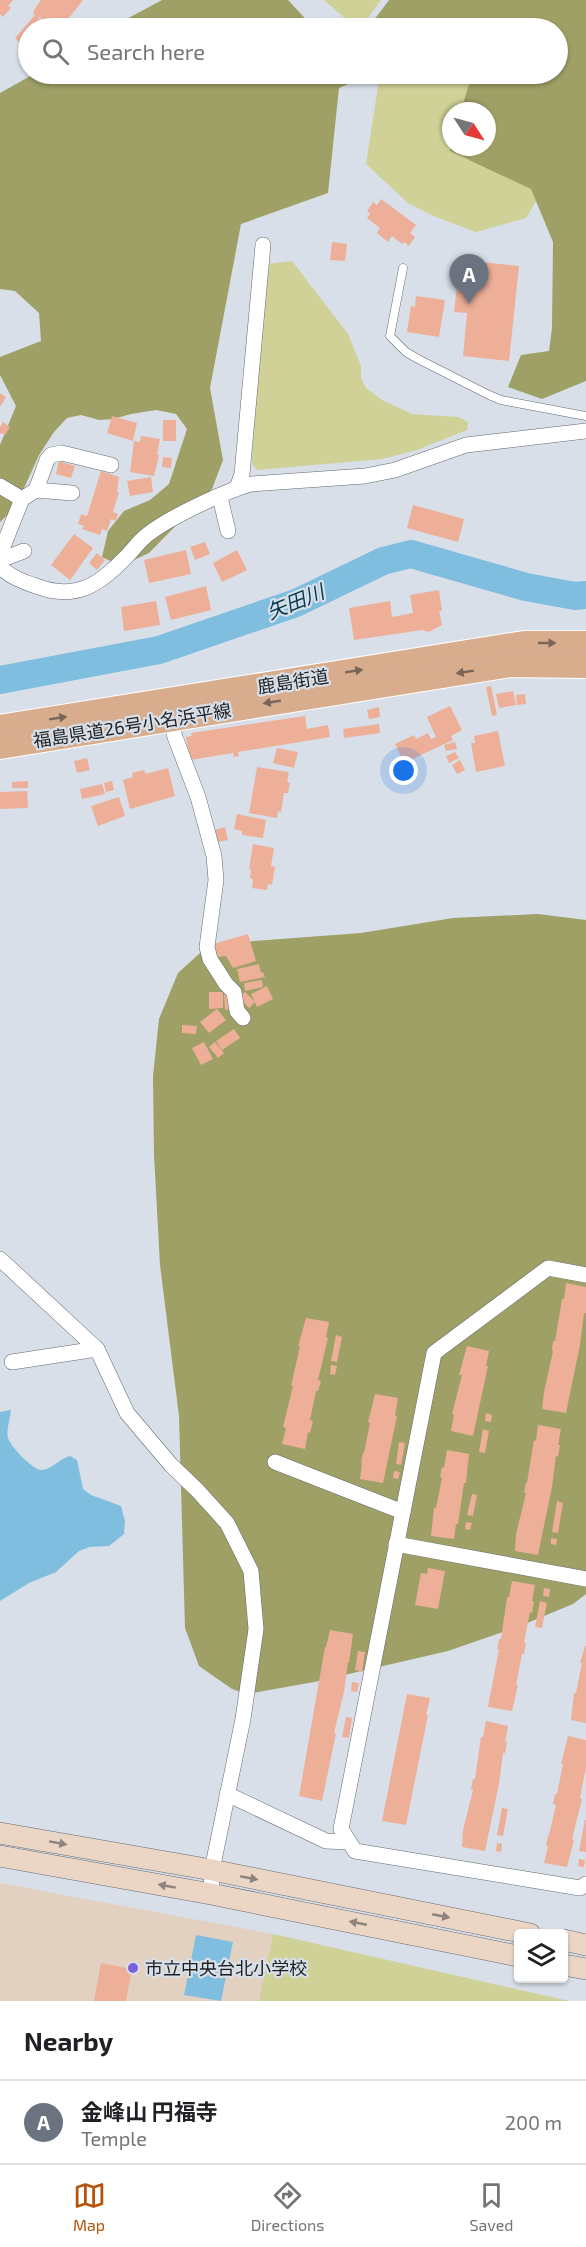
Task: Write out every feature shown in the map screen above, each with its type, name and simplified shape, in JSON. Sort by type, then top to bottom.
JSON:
[{"type":"main road","name":"鹿島街道","points":[[0,728],[524,643],[586,643]]},
{"type":"main road","name":"福島県道26号小名浜平線","points":[[0,747],[510,665],[586,666]]},
{"type":"street","points":[[237,488],[242,474],[263,245]]},
{"type":"street","points":[[0,566],[9,574],[44,589],[65,592],[88,588],[105,577],[156,528],[237,488],[251,484],[365,476],[395,470],[466,445],[586,431]]},
{"type":"street","points":[[0,554],[22,499],[36,490],[51,455],[63,453],[111,465]]},
{"type":"street","points":[[0,486],[22,499]]},
{"type":"street","points":[[36,490],[72,494]]},
{"type":"street","points":[[220,497],[228,531]]},
{"type":"street","points":[[0,560],[24,551]]},
{"type":"street","points":[[170,718],[174,737],[198,797],[214,856],[216,880],[207,947],[210,959],[234,992],[237,1011],[243,1018]]},
{"type":"street","points":[[0,1259],[97,1348],[127,1413],[171,1465],[227,1523],[251,1571],[256,1629],[243,1719],[212,1870],[211,1894]]},
{"type":"street","points":[[586,1275],[548,1268],[434,1353],[341,1829],[355,1851],[580,1888],[586,1884]]},
{"type":"street","points":[[12,1362],[97,1348]]},
{"type":"street","points":[[275,1462],[402,1512]]},
{"type":"street","points":[[396,1544],[586,1579]]},
{"type":"street","points":[[228,1794],[326,1841],[349,1842]]},
{"type":"street","points":[[0,1833],[212,1870],[514,1931]]},
{"type":"street","points":[[0,1856],[211,1894],[514,1955]]},
{"type":"street","points":[[568,1941],[586,1945]]},
{"type":"street","points":[[568,1966],[586,1969]]},
{"type":"lane","points":[[403,268],[390,336],[406,352],[501,400],[586,416]]},
{"type":"shaded area","name":"市立中央台北小学校","points":[[0,1883],[273,1934],[259,2001],[0,2001]]},
{"type":"green space","points":[[162,0],[288,0],[305,18],[129,18]]},
{"type":"green space","points":[[324,0],[381,0],[368,18],[345,18]]},
{"type":"green space","points":[[389,0],[586,0],[586,381],[542,399],[508,387],[521,355],[549,351],[552,328],[553,242],[531,189],[461,156],[496,156],[496,102],[464,102],[469,84],[568,84],[568,18],[376,18]]},
{"type":"green space","points":[[18,83],[348,84],[339,88],[328,193],[241,224],[210,388],[223,460],[212,489],[149,553],[121,566],[102,557],[108,531],[124,511],[150,500],[169,484],[187,429],[176,414],[156,410],[113,419],[99,420],[81,415],[67,418],[54,432],[39,455],[15,508],[0,522],[0,445],[16,406],[0,375],[0,357],[41,341],[39,313],[15,291],[0,289],[0,93]]},
{"type":"green space","points":[[378,84],[472,84],[467,102],[442,102],[442,156],[471,156],[533,184],[539,196],[526,218],[476,232],[436,217],[408,203],[366,164]]},
{"type":"green space","points":[[292,261],[348,334],[361,366],[361,378],[366,388],[382,400],[412,414],[458,417],[468,422],[467,430],[417,450],[382,459],[257,470],[252,464],[256,276],[268,264]]},
{"type":"green space","points":[[538,914],[586,920],[586,1594],[573,1604],[520,1626],[448,1651],[314,1682],[247,1694],[232,1689],[199,1666],[185,1628],[179,1416],[160,1265],[154,1155],[153,1076],[159,1019],[178,973],[200,953],[253,941],[361,933],[453,918]]},
{"type":"green space","points":[[273,1934],[569,2001],[259,2001]]},
{"type":"water","points":[[11,1410],[8,1438],[22,1457],[41,1470],[70,1456],[77,1460],[83,1489],[91,1495],[121,1506],[125,1521],[124,1534],[109,1546],[90,1547],[79,1551],[56,1572],[29,1583],[0,1601],[0,1412]]},
{"type":"water","points":[[196,1935],[233,1942],[221,2001],[184,1995]]},
{"type":"building","points":[[0,0],[13,0],[8,6],[11,8],[3,17],[0,14]]},
{"type":"building","points":[[41,0],[83,0],[69,18],[32,18],[35,15],[34,10]]},
{"type":"building","points":[[381,199],[416,225],[410,233],[415,237],[409,246],[404,242],[402,244],[392,236],[388,242],[377,233],[380,228],[367,218],[370,214],[367,211],[373,202],[377,205]]},
{"type":"building","points":[[332,242],[347,244],[345,261],[330,260]]},
{"type":"building","points":[[460,260],[519,266],[509,361],[463,356],[467,313],[454,312]]},
{"type":"building","points":[[416,296],[445,300],[439,337],[407,332],[411,306],[415,307]]},
{"type":"building","points":[[0,393],[6,397],[0,407]]},
{"type":"building","points":[[112,416],[137,423],[133,441],[107,433]]},
{"type":"building","points":[[163,420],[176,420],[176,441],[163,441]]},
{"type":"building","points":[[3,422],[10,427],[5,435],[0,433]]},
{"type":"building","points":[[141,436],[160,439],[154,476],[130,472],[134,441],[140,442]]},
{"type":"building","points":[[163,457],[172,458],[171,468],[162,467]]},
{"type":"building","points":[[59,461],[75,466],[71,478],[56,474]]},
{"type":"building","points":[[101,471],[119,477],[117,492],[119,492],[113,512],[118,514],[116,521],[111,519],[107,531],[102,529],[100,535],[82,529],[84,526],[78,524],[81,514],[87,516]]},
{"type":"building","points":[[151,477],[153,492],[130,496],[127,481]]},
{"type":"building","points":[[413,505],[464,519],[458,542],[407,528]]},
{"type":"building","points":[[74,534],[93,548],[70,580],[51,565]]},
{"type":"building","points":[[205,542],[210,554],[195,560],[190,547]]},
{"type":"building","points":[[186,550],[191,574],[149,583],[144,560]]},
{"type":"building","points":[[237,550],[247,570],[222,582],[213,563]]},
{"type":"building","points":[[97,553],[105,560],[97,570],[89,563]]},
{"type":"building","points":[[206,586],[211,610],[171,620],[165,597]]},
{"type":"building","points":[[439,590],[442,625],[429,632],[422,630],[354,640],[349,608],[390,601],[392,617],[413,613],[410,595]]},
{"type":"building","points":[[156,601],[160,625],[124,631],[121,607]]},
{"type":"building","points":[[491,686],[497,715],[492,716],[486,687]]},
{"type":"building","points":[[513,691],[516,705],[499,708],[496,694]]},
{"type":"building","points":[[525,694],[526,704],[517,705],[516,695]]},
{"type":"building","points":[[450,706],[462,730],[451,736],[453,740],[404,763],[395,744],[414,735],[416,739],[428,733],[431,739],[436,737],[427,717]]},
{"type":"building","points":[[379,707],[380,717],[369,719],[367,710]]},
{"type":"building","points":[[305,716],[307,729],[328,725],[330,737],[238,752],[239,756],[234,757],[233,753],[190,760],[186,737],[192,736],[191,733]]},
{"type":"building","points":[[379,724],[380,733],[344,738],[343,729]]},
{"type":"building","points":[[498,731],[505,766],[476,772],[471,743],[475,743],[474,736]]},
{"type":"building","points":[[455,742],[457,749],[446,751],[444,745]]},
{"type":"building","points":[[277,748],[298,752],[294,768],[273,763]]},
{"type":"building","points":[[455,752],[459,758],[449,763],[446,756]]},
{"type":"building","points":[[87,758],[90,770],[77,773],[74,761]]},
{"type":"building","points":[[460,760],[465,770],[457,774],[452,765]]},
{"type":"building","points":[[257,767],[289,772],[288,793],[284,793],[281,812],[278,811],[277,818],[249,813]]},
{"type":"building","points":[[168,768],[175,796],[130,809],[123,780],[133,777],[132,773],[144,770],[146,774]]},
{"type":"building","points":[[28,781],[28,788],[12,788],[12,782]]},
{"type":"building","points":[[112,781],[114,790],[106,792],[104,783]]},
{"type":"building","points":[[102,784],[105,794],[82,799],[80,789]]},
{"type":"building","points":[[27,791],[28,808],[0,809],[0,792]]},
{"type":"building","points":[[119,797],[125,816],[98,826],[91,806]]},
{"type":"building","points":[[237,814],[266,820],[263,838],[242,835],[242,831],[234,829]]},
{"type":"building","points":[[225,827],[228,840],[218,842],[215,830]]},
{"type":"building","points":[[253,844],[274,848],[271,866],[275,867],[272,885],[268,884],[267,890],[252,888],[253,879],[250,878],[251,869],[249,869]]},
{"type":"building","points":[[248,934],[256,961],[233,968],[226,956],[217,957],[213,944]]},
{"type":"building","points":[[259,964],[261,973],[263,972],[265,977],[240,982],[237,969]]},
{"type":"building","points":[[262,980],[263,987],[245,991],[244,983]]},
{"type":"building","points":[[267,986],[273,999],[257,1007],[251,994]]},
{"type":"building","points":[[209,992],[223,992],[223,1008],[209,1009]]},
{"type":"building","points":[[245,992],[255,1002],[249,1008],[239,997]]},
{"type":"building","points":[[224,994],[232,994],[232,1009],[225,1010]]},
{"type":"building","points":[[217,1009],[226,1020],[209,1033],[200,1022]]},
{"type":"building","points":[[182,1025],[197,1026],[196,1034],[182,1033]]},
{"type":"building","points":[[234,1029],[240,1038],[222,1050],[216,1041]]},
{"type":"building","points":[[204,1042],[213,1059],[201,1065],[192,1048]]},
{"type":"building","points":[[215,1042],[224,1053],[218,1058],[209,1047]]},
{"type":"building","points":[[566,1283],[586,1287],[586,1313],[566,1413],[542,1409],[553,1341],[555,1341]]},
{"type":"building","points":[[306,1318],[329,1322],[326,1337],[328,1338],[318,1380],[321,1381],[316,1391],[310,1420],[313,1421],[305,1449],[282,1444],[286,1428],[283,1427],[300,1346],[298,1346]]},
{"type":"building","points":[[336,1335],[342,1337],[337,1362],[331,1361]]},
{"type":"building","points":[[467,1346],[489,1351],[473,1436],[451,1431],[454,1415],[452,1414],[462,1375],[459,1375]]},
{"type":"building","points":[[331,1365],[337,1366],[335,1375],[330,1374]]},
{"type":"building","points":[[375,1394],[398,1398],[395,1416],[397,1416],[383,1483],[360,1479],[361,1463],[370,1423],[368,1422]]},
{"type":"building","points":[[486,1413],[492,1415],[491,1422],[485,1421]]},
{"type":"building","points":[[538,1425],[561,1429],[558,1457],[556,1456],[538,1555],[515,1551],[516,1534]]},
{"type":"building","points":[[483,1429],[489,1431],[485,1453],[479,1452]]},
{"type":"building","points":[[399,1442],[405,1443],[401,1465],[396,1464]]},
{"type":"building","points":[[447,1450],[469,1454],[466,1483],[464,1483],[454,1539],[431,1536],[434,1508],[436,1508],[442,1478],[440,1477]]},
{"type":"building","points":[[394,1471],[400,1472],[398,1479],[393,1478]]},
{"type":"building","points":[[472,1494],[477,1495],[473,1516],[467,1515]]},
{"type":"building","points":[[557,1501],[563,1503],[558,1533],[552,1532]]},
{"type":"building","points":[[466,1522],[472,1523],[470,1530],[465,1529]]},
{"type":"building","points":[[551,1538],[557,1539],[556,1545],[551,1544]]},
{"type":"building","points":[[428,1568],[445,1571],[438,1609],[415,1605],[421,1573],[427,1574]]},
{"type":"building","points":[[512,1581],[535,1585],[532,1613],[530,1612],[512,1711],[488,1707],[499,1649],[497,1649]]},
{"type":"building","points":[[544,1588],[550,1589],[549,1597],[543,1596]]},
{"type":"building","points":[[540,1601],[547,1603],[542,1628],[535,1627]]},
{"type":"building","points":[[330,1630],[353,1634],[322,1801],[299,1796]]},
{"type":"building","points":[[585,1646],[586,1723],[571,1720],[574,1693],[576,1693]]},
{"type":"building","points":[[358,1651],[365,1652],[362,1672],[355,1670]]},
{"type":"building","points":[[352,1682],[359,1683],[357,1692],[351,1691]]},
{"type":"building","points":[[407,1694],[430,1698],[406,1825],[382,1821]]},
{"type":"building","points":[[346,1717],[352,1718],[349,1738],[342,1737]]},
{"type":"building","points":[[486,1721],[508,1726],[505,1753],[503,1753],[485,1851],[462,1847],[463,1830]]},
{"type":"building","points":[[568,1736],[586,1740],[586,1767],[580,1798],[582,1799],[567,1867],[544,1863],[556,1805],[553,1804]]},
{"type":"building","points":[[502,1808],[508,1809],[503,1836],[497,1835]]},
{"type":"building","points":[[586,1820],[586,1852],[579,1851]]},
{"type":"building","points":[[497,1843],[502,1844],[501,1852],[496,1851]]},
{"type":"building","points":[[579,1859],[585,1860],[584,1867],[578,1866]]},
{"type":"building","points":[[101,1963],[132,1969],[126,2001],[94,2001]]},
{"type":"waterway","name":"矢田川","points":[[0,680],[159,650],[296,603],[383,561],[411,554],[526,587],[575,596],[586,595]]},
{"type":"place","name":"金峰山 円福寺","points":[[469,304]]},
{"type":"place","name":"市立中央台北小学校","points":[[133,1968]]}]
